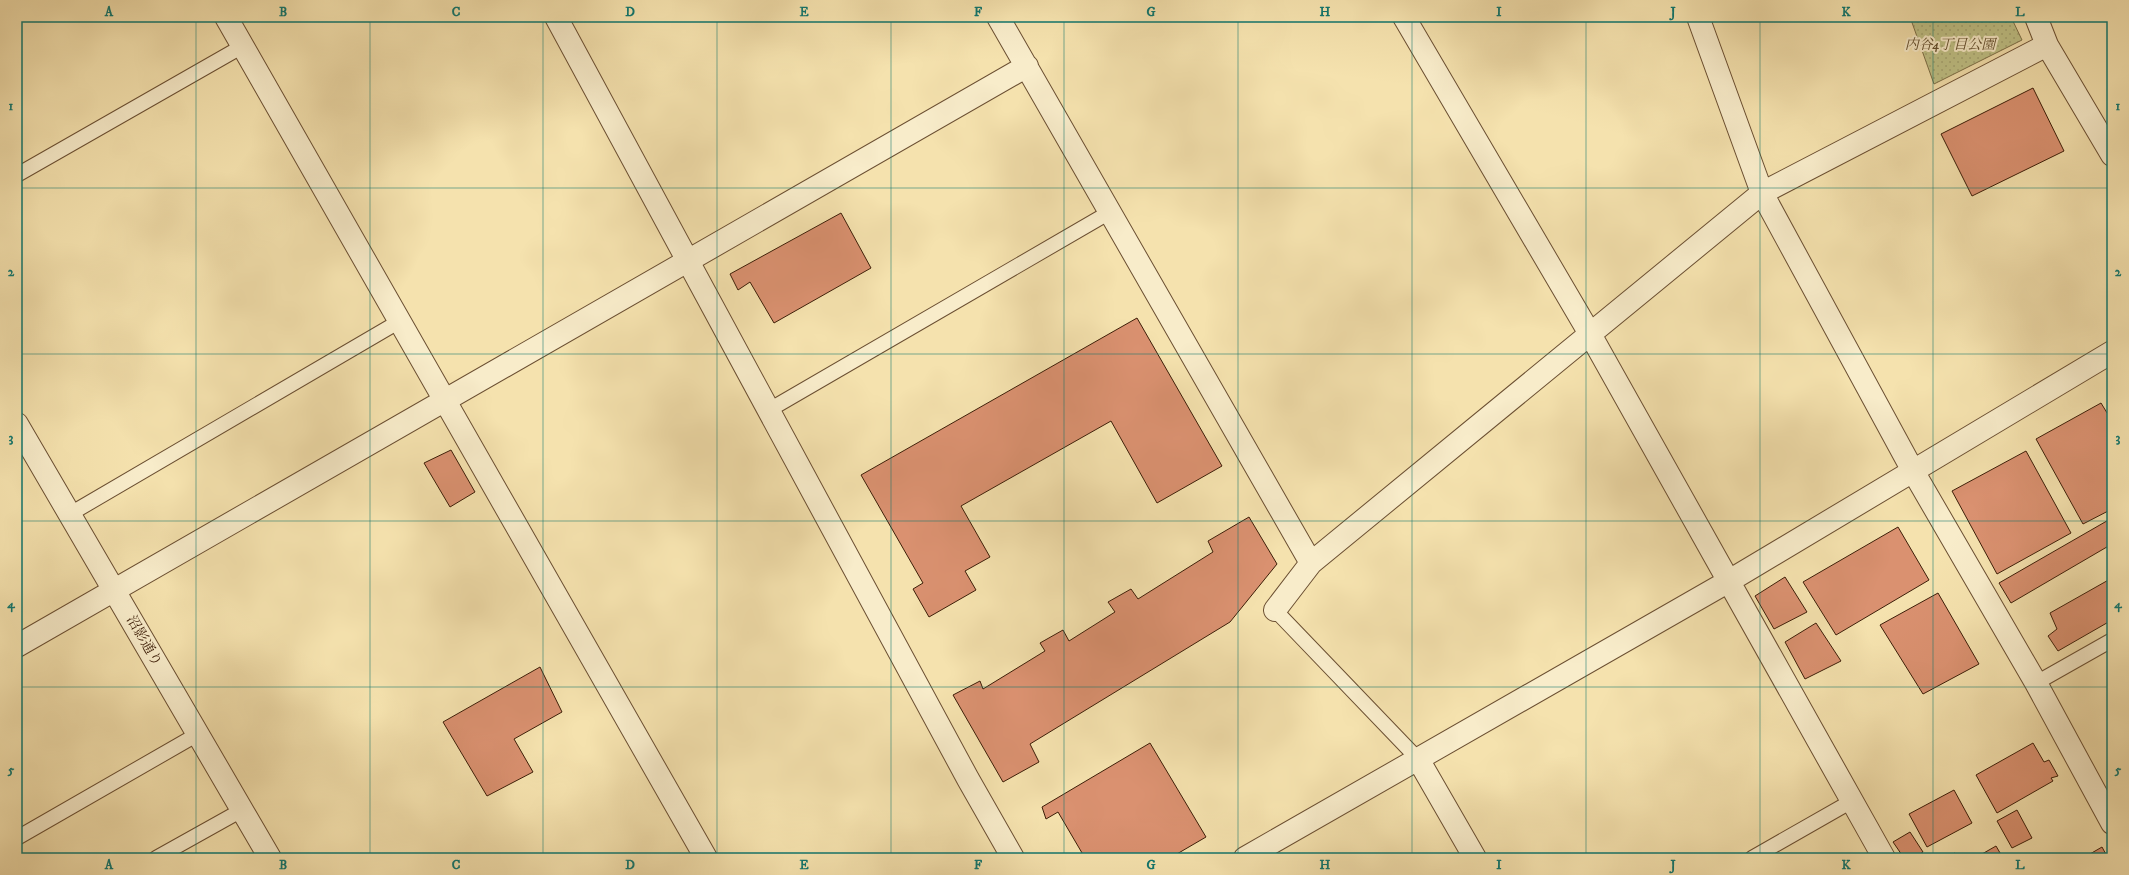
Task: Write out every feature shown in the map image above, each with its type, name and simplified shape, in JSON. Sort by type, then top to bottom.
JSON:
[{"type":"street","points":[[226,17],[706,858]]},
{"type":"street","points":[[556,17],[968,779],[1013,858]]},
{"type":"street","points":[[998,17],[1311,563]]},
{"type":"street","points":[[1404,17],[1590,334],[1884,858]]},
{"type":"street","points":[[1698,17],[1762,193],[1913,471],[2036,682],[2112,823]]},
{"type":"street","points":[[2036,17],[2047,45],[2112,155]]},
{"type":"street","points":[[1275,610],[1311,563],[1762,193],[2047,45]]},
{"type":"street","points":[[17,646],[1027,66]]},
{"type":"street","points":[[1246,858],[1729,581],[2112,352]]},
{"type":"street","name":"沼影通り","points":[[17,424],[270,858]]},
{"type":"street","points":[[1418,759],[1475,858]]},
{"type":"lane","points":[[17,175],[242,46]]},
{"type":"lane","points":[[769,410],[1110,212]]},
{"type":"lane","points":[[70,514],[400,321]]},
{"type":"lane","points":[[1275,610],[1418,759]]},
{"type":"lane","points":[[2036,682],[2112,640]]},
{"type":"lane","points":[[17,838],[198,734]]},
{"type":"lane","points":[[1752,858],[1852,801]]},
{"type":"lane","points":[[156,858],[242,810]]},
{"type":"green space","name":"内谷4丁目公園","points":[[1910,17],[2011,17],[2022,40],[1934,84]]},
{"type":"building","points":[[2033,88],[2064,151],[1972,196],[1941,134]]},
{"type":"building","points":[[841,213],[871,268],[774,323],[750,282],[738,290],[730,274]]},
{"type":"building","points":[[1137,318],[1222,466],[1157,503],[1111,421],[961,506],[990,557],[965,571],[976,590],[929,617],[913,589],[923,583],[861,475]]},
{"type":"building","points":[[2101,403],[2112,421],[2112,509],[2083,524],[2036,439]]},
{"type":"building","points":[[451,450],[475,492],[450,507],[424,463]]},
{"type":"building","points":[[2026,451],[2071,533],[1997,574],[1952,491]]},
{"type":"building","points":[[1249,517],[1277,564],[1230,622],[1030,744],[1039,762],[1003,782],[953,695],[980,681],[983,689],[1045,651],[1040,643],[1063,630],[1069,641],[1115,612],[1108,602],[1131,589],[1138,599],[1213,552],[1208,541]]},
{"type":"building","points":[[2112,518],[2112,544],[2011,603],[1999,583]]},
{"type":"building","points":[[1898,527],[1929,580],[1836,635],[1803,582]]},
{"type":"building","points":[[1785,577],[1807,612],[1774,629],[1755,596]]},
{"type":"building","points":[[2112,578],[2112,620],[2058,651],[2048,636],[2057,629],[2050,613]]},
{"type":"building","points":[[1938,593],[1979,664],[1923,694],[1880,625]]},
{"type":"building","points":[[1816,623],[1841,661],[1805,679],[1785,642]]},
{"type":"building","points":[[540,667],[562,712],[514,739],[533,772],[487,796],[443,722]]},
{"type":"building","points":[[1150,743],[1206,837],[1170,858],[1085,858],[1058,812],[1046,819],[1042,807]]},
{"type":"building","points":[[2033,743],[2044,762],[2049,760],[2058,776],[2051,778],[2053,781],[1997,813],[1976,775]]},
{"type":"building","points":[[1954,790],[1972,823],[1927,847],[1909,814]]},
{"type":"building","points":[[2017,810],[2032,838],[2012,848],[1997,821]]},
{"type":"building","points":[[1910,832],[1923,852],[1913,858],[1904,858],[1893,842]]},
{"type":"building","points":[[1996,846],[2003,858],[1975,858]]},
{"type":"building","points":[[2102,847],[2108,858],[2083,858]]},
{"type":"building","points":[[1955,853],[1957,858],[1946,858]]}]
